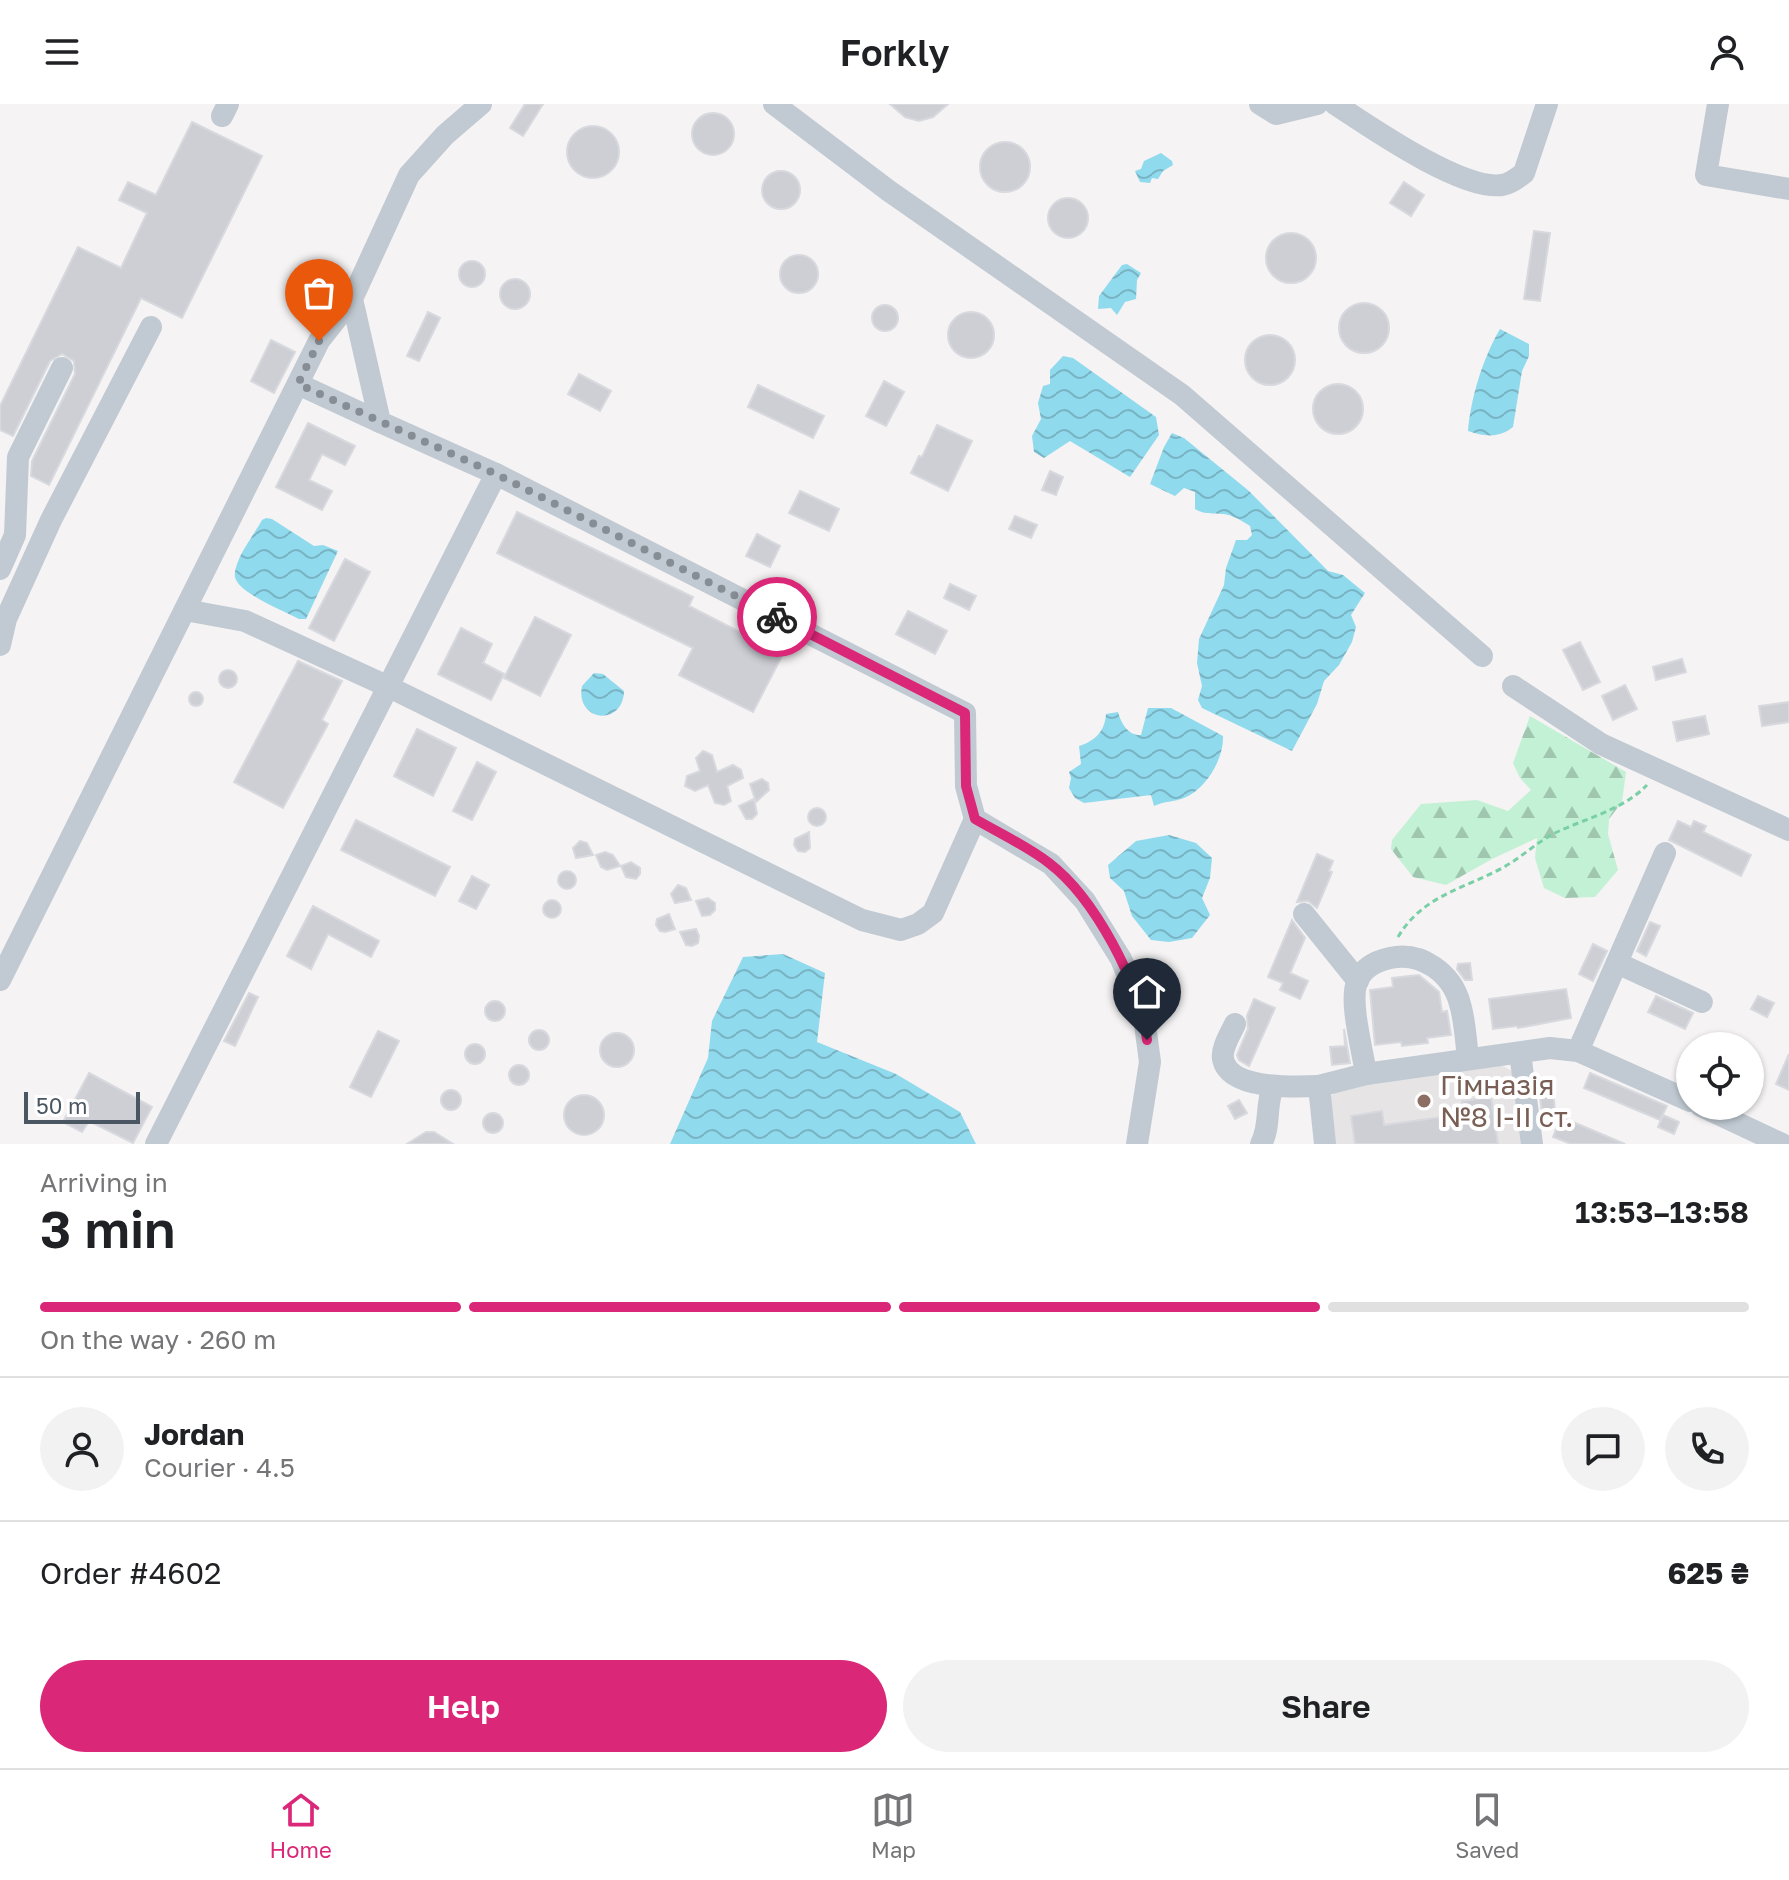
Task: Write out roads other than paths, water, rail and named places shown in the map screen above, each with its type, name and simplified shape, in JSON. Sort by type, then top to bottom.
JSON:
[{"type":"street","points":[[0,980],[319,341],[352,299],[409,175],[445,135],[481,104]]},
{"type":"street","points":[[774,104],[889,191],[1182,395],[1482,656]]},
{"type":"street","points":[[1260,104],[1276,114],[1317,104]]},
{"type":"street","points":[[1335,104],[1395,144],[1485,185],[1505,185],[1524,173],[1547,104]]},
{"type":"street","points":[[1718,104],[1706,175],[1789,189]]},
{"type":"street","points":[[352,299],[380,422]]},
{"type":"street","points":[[0,645],[6,619],[51,520],[151,327]]},
{"type":"street","points":[[0,569],[15,535],[18,457],[62,368]]},
{"type":"street","points":[[185,610],[245,621],[389,687],[862,920],[901,930],[918,924],[933,913],[975,819],[966,786],[965,713],[496,474],[298,384]]},
{"type":"street","points":[[156,1144],[496,474]]},
{"type":"street","points":[[1513,686],[1601,744],[1781,829],[1789,830]]},
{"type":"street","points":[[975,819],[1051,864],[1085,901],[1121,959],[1144,1017],[1150,1062],[1137,1144]]},
{"type":"street","points":[[1578,1051],[1665,853]]},
{"type":"street","points":[[1304,914],[1358,981]]},
{"type":"street","points":[[1366,1074],[1356,1005],[1358,981],[1376,961],[1397,957],[1426,961],[1435,966],[1449,983],[1460,1001],[1468,1059]]},
{"type":"street","points":[[1617,963],[1702,1002]]},
{"type":"street","points":[[1235,1024],[1223,1051],[1227,1068],[1235,1076],[1273,1087],[1319,1086],[1366,1074],[1550,1048],[1578,1051],[1676,1095]]},
{"type":"street","points":[[1520,1053],[1532,1144]]},
{"type":"street","points":[[1319,1086],[1325,1144]]},
{"type":"street","points":[[1261,1144],[1267,1129],[1269,1096],[1273,1087]]},
{"type":"street","points":[[1731,1120],[1782,1144]]},
{"type":"water","points":[[1161,153],[1173,165],[1163,171],[1158,179],[1152,178],[1150,183],[1140,182],[1135,171],[1141,169],[1144,161]]},
{"type":"water","points":[[1127,264],[1141,273],[1137,280],[1136,299],[1125,302],[1117,315],[1111,308],[1098,309],[1099,296],[1122,265]]},
{"type":"water","points":[[1500,329],[1529,344],[1513,427],[1497,435],[1468,431],[1483,365]]},
{"type":"water","points":[[1063,356],[1073,358],[1156,417],[1159,435],[1130,477],[1070,441],[1044,458],[1034,452],[1032,436],[1041,419],[1038,403],[1043,386],[1050,384],[1050,370]]},
{"type":"water","points":[[1172,433],[1184,438],[1249,491],[1328,571],[1343,575],[1365,593],[1351,615],[1356,627],[1352,642],[1339,665],[1324,681],[1317,704],[1292,751],[1202,708],[1198,700],[1202,686],[1197,663],[1199,639],[1224,585],[1226,568],[1236,540],[1247,540],[1252,535],[1250,526],[1234,517],[1195,509],[1195,492],[1184,488],[1175,496],[1150,484]]},
{"type":"water","points":[[266,518],[314,546],[323,545],[338,551],[306,619],[299,619],[253,595],[235,577],[241,555]]},
{"type":"water","points":[[594,673],[603,674],[624,691],[622,703],[608,715],[592,713],[585,707],[582,698],[582,686]]},
{"type":"water","points":[[1148,708],[1171,708],[1223,736],[1217,763],[1200,788],[1184,798],[1154,806],[1151,795],[1084,803],[1075,798],[1069,788],[1069,772],[1081,764],[1079,746],[1098,734],[1106,714],[1118,712],[1129,731],[1141,735]]},
{"type":"water","points":[[1169,835],[1196,843],[1212,858],[1210,878],[1202,898],[1210,915],[1192,938],[1169,942],[1151,940],[1132,916],[1124,891],[1110,878],[1108,865],[1136,841]]},
{"type":"water","points":[[783,954],[825,973],[817,1042],[896,1074],[960,1112],[976,1144],[670,1144],[708,1058],[712,1021],[743,957]]},
{"type":"place","name":"Гімназія №8 I-II ст.","points":[[1424,1101]]}]
